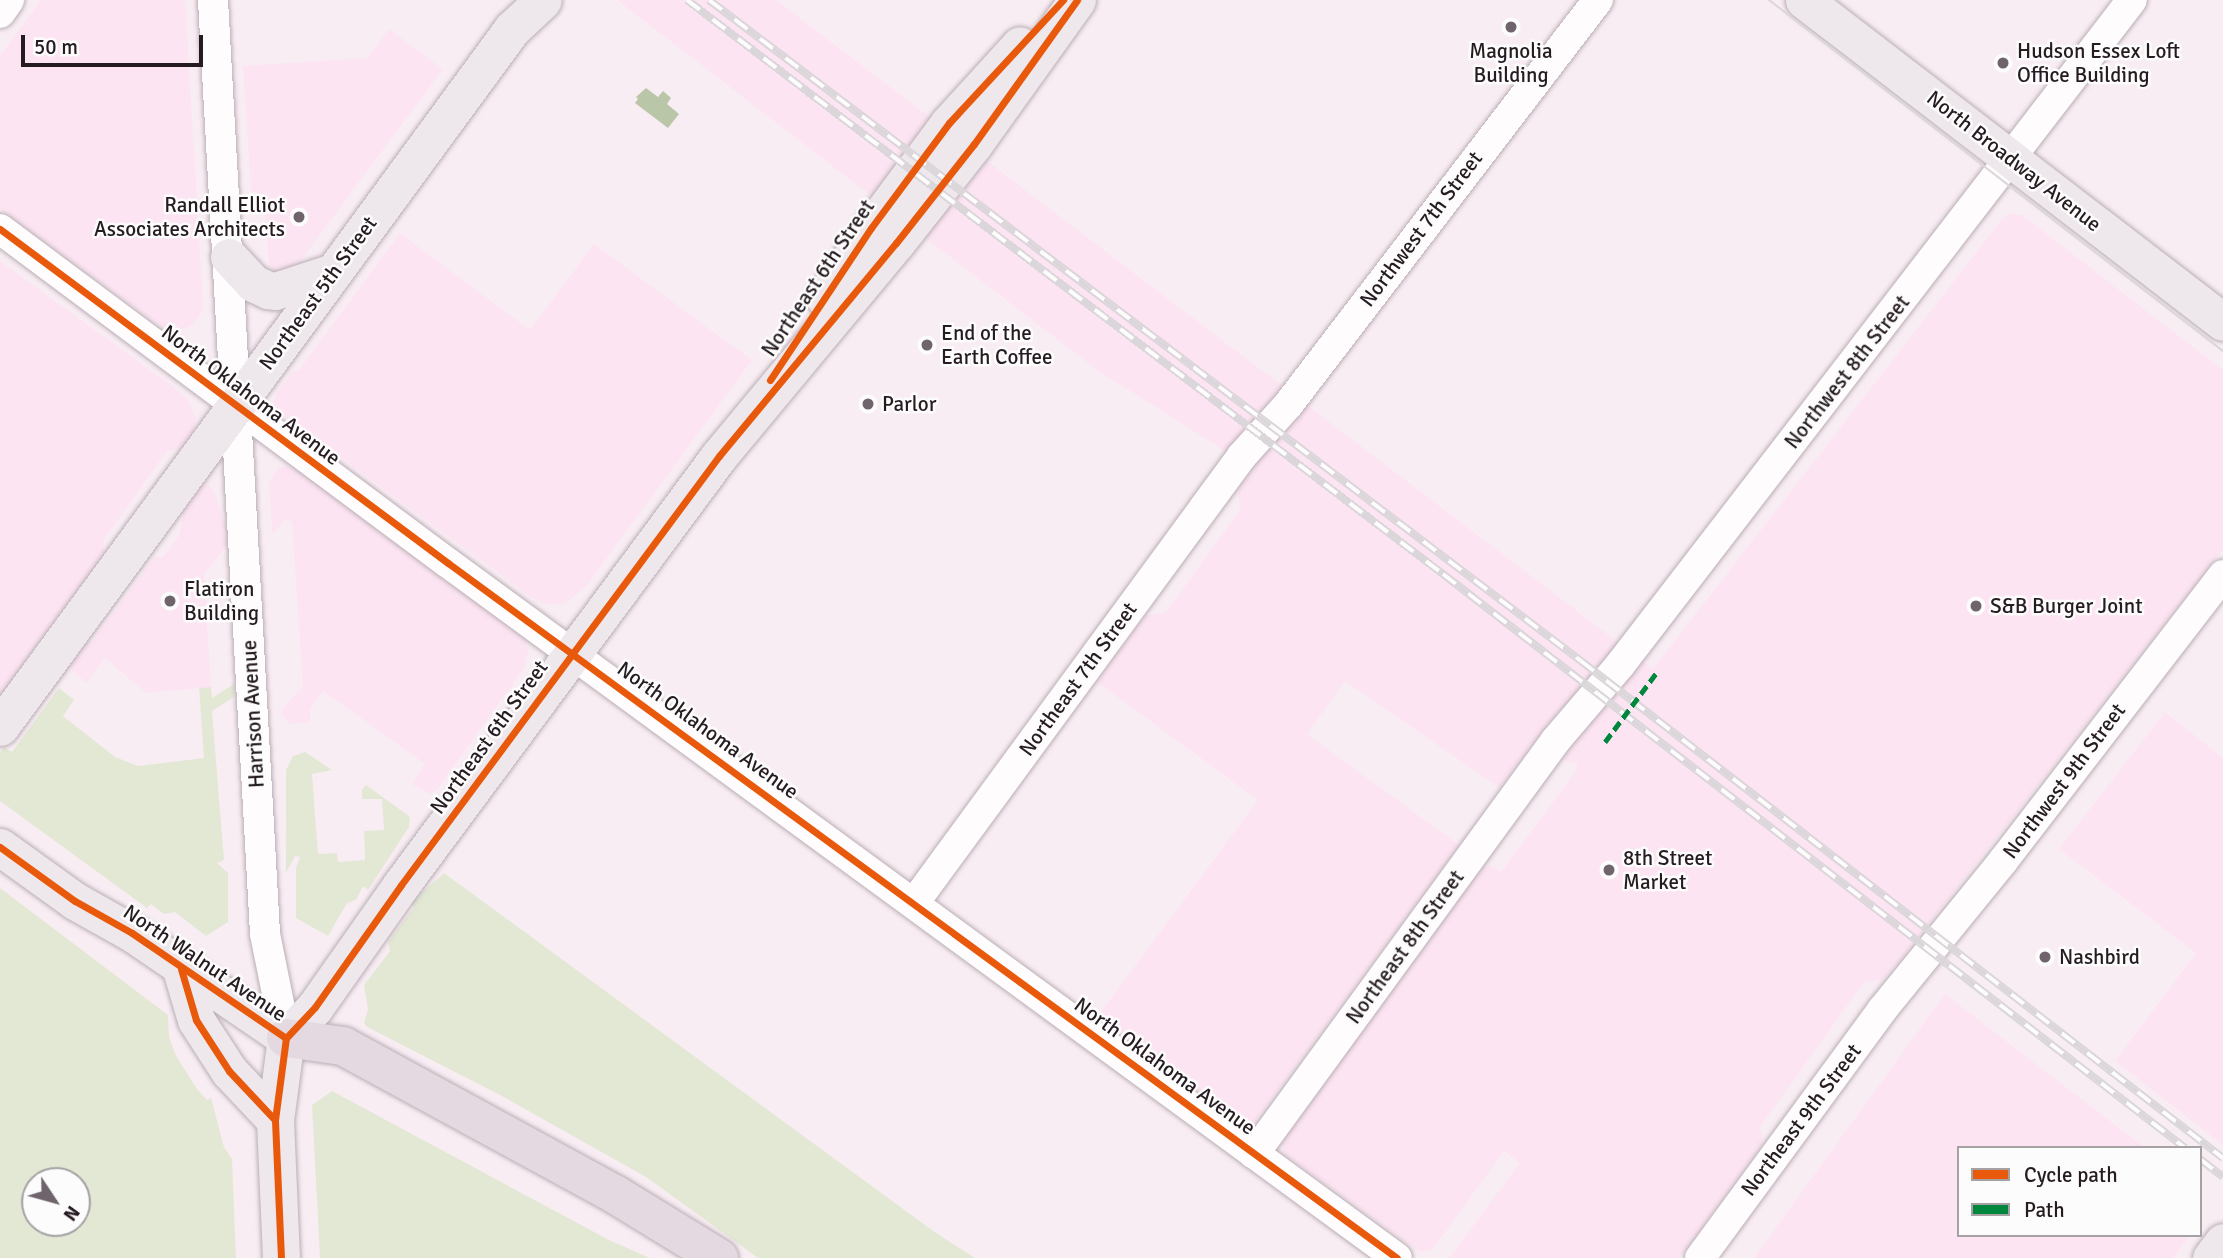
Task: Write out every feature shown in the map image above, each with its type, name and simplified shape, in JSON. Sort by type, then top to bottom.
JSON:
[{"type":"highway","points":[[286,1038],[345,1047],[617,1195],[719,1258]]},
{"type":"main road","name":"Northeast 5th Street","points":[[0,727],[519,15],[543,0]]},
{"type":"main road","points":[[961,133],[1063,0]]},
{"type":"main road","points":[[961,133],[1077,0]]},
{"type":"main road","name":"North Broadway Avenue","points":[[1804,0],[2223,322]]},
{"type":"main road","name":"Northeast 6th Street","points":[[286,1038],[315,1007],[719,456],[871,228],[961,133]]},
{"type":"main road","points":[[229,257],[253,283],[268,290],[333,272]]},
{"type":"main road","name":"North Walnut Avenue","points":[[0,847],[75,901],[132,933],[181,969],[286,1038]]},
{"type":"main road","points":[[181,969],[196,1020],[229,1071],[275,1120]]},
{"type":"main road","name":"Harrison Avenue","points":[[281,1258],[275,1120],[286,1038]]},
{"type":"main road","points":[[2211,1258],[2223,1242]]},
{"type":"street","points":[[0,13],[9,0]]},
{"type":"street","name":"Harrison Avenue","points":[[213,0],[265,934],[286,1038]]},
{"type":"street","name":"Northwest 7th Street","points":[[1242,457],[1288,405],[1598,0]]},
{"type":"street","name":"Northwest 8th Street","points":[[1556,740],[1620,664],[2132,0]]},
{"type":"street","name":"North Oklahoma Avenue","points":[[0,229],[572,653],[1397,1258]]},
{"type":"street","name":"Northeast 7th Street","points":[[914,903],[1242,457]]},
{"type":"street","name":"Northwest 9th Street","points":[[1903,984],[2003,862],[2223,575]]},
{"type":"street","name":"Northeast 8th Street","points":[[1254,1154],[1556,740]]},
{"type":"street","name":"Northeast 9th Street","points":[[1700,1258],[1903,984]]},
{"type":"shaded area","points":[[41,0],[185,0],[203,304],[200,315],[191,326],[176,331],[162,327],[0,209],[0,56]]},
{"type":"shaded area","points":[[617,0],[776,0],[1653,669],[2003,218],[2009,214],[2022,215],[2223,370],[2223,549],[1898,963],[1881,980],[1864,982],[1760,1127],[1763,1144],[1679,1258],[1449,1258],[1520,1163],[1504,1151],[1433,1249],[1420,1252],[1284,1154],[1282,1141],[1483,867],[1491,866],[1501,872],[1576,771],[1577,763],[1562,760],[1589,726],[1562,706],[1500,788],[1345,681],[1307,734],[1459,845],[1253,1124],[1242,1123],[1098,1016],[1258,800],[1097,682],[1145,616],[1166,612],[1240,510],[1238,488],[1254,469],[1097,370]]},
{"type":"shaded area","points":[[389,29],[443,69],[290,275],[281,277],[269,266],[264,195],[251,191],[243,66],[367,58]]},
{"type":"shaded area","points":[[646,88],[658,97],[663,91],[671,98],[667,104],[679,114],[668,128],[635,103],[638,99],[636,97]]},
{"type":"shaded area","points":[[400,233],[530,330],[594,244],[752,360],[584,589],[564,604],[544,604],[531,597],[272,407],[277,392],[292,372],[299,370]]},
{"type":"shaded area","points":[[0,261],[183,394],[196,419],[192,437],[182,449],[167,451],[103,541],[105,558],[0,700]]},
{"type":"shaded area","points":[[294,466],[521,631],[526,639],[528,654],[524,668],[437,790],[430,794],[412,784],[425,764],[323,691],[310,708],[310,722],[290,724],[282,715],[282,709],[303,686],[292,523],[286,518],[274,534],[272,532],[269,481],[279,467]]},
{"type":"shaded area","points":[[200,484],[209,485],[214,491],[227,530],[228,545],[204,574],[211,687],[146,693],[105,658],[86,683],[67,665],[84,640],[92,642],[155,557],[163,557],[179,535],[185,502]]},
{"type":"shaded area","points":[[234,684],[234,697],[212,711],[224,860],[217,863],[228,873],[228,922],[206,936],[175,912],[164,914],[151,904],[147,908],[0,801],[0,753],[4,747],[12,752],[59,688],[74,700],[63,716],[115,757],[138,766],[204,758],[199,688],[211,687],[212,698]]},
{"type":"shaded area","points":[[2165,712],[2223,758],[2223,1145],[2115,1061],[2196,953],[2059,849]]},
{"type":"shaded area","points":[[305,752],[332,770],[312,774],[318,854],[337,853],[338,862],[365,860],[364,831],[384,830],[382,799],[362,799],[362,790],[366,785],[409,816],[410,820],[409,827],[368,890],[363,886],[356,900],[347,903],[328,936],[296,918],[296,868],[300,857],[295,856],[286,873],[286,770],[293,756]]},
{"type":"shaded area","points":[[444,873],[936,1233],[975,1258],[758,1258],[646,1177],[500,1095],[367,1027],[364,1023],[368,1009],[364,985],[390,951],[388,942],[414,907],[410,903]]},
{"type":"shaded area","points":[[0,888],[168,1015],[169,1037],[176,1056],[197,1089],[207,1100],[211,1098],[224,1147],[232,1159],[236,1258],[0,1258]]},
{"type":"shaded area","points":[[1945,994],[2142,1146],[1957,1146],[1957,1237],[2189,1237],[2173,1258],[1754,1258]]},
{"type":"shaded area","points":[[332,1091],[609,1240],[650,1258],[320,1258],[312,1105]]},
{"type":"tram line","points":[[1769,0],[2223,351]]},
{"type":"railway","points":[[687,0],[1443,574],[2182,1146]]},
{"type":"railway","points":[[709,0],[1581,661],[2223,1158]]},
{"type":"railway","points":[[2202,1161],[2223,1177]]},
{"type":"marked path","points":[[1605,742],[1657,672]]},
{"type":"cycle path","points":[[770,380],[871,228],[949,123],[1063,0]]},
{"type":"cycle path","points":[[286,1038],[315,1007],[401,885],[719,456],[896,243],[974,144],[1077,0]]},
{"type":"cycle path","points":[[0,229],[448,563],[1397,1258]]},
{"type":"cycle path","points":[[0,847],[75,901],[132,933],[286,1038]]},
{"type":"cycle path","points":[[181,969],[196,1020],[229,1071],[275,1120]]},
{"type":"cycle path","points":[[281,1258],[275,1120],[286,1038]]},
{"type":"place","name":"Magnolia Building","points":[[1511,27]]},
{"type":"place","name":"Hudson Essex Loft Office Building","points":[[2003,63]]},
{"type":"place","name":"Randall Elliot Associates Architects","points":[[299,217]]},
{"type":"place","name":"End of the Earth Coffee","points":[[927,345]]},
{"type":"place","name":"Parlor","points":[[868,404]]},
{"type":"place","name":"Flatiron Building","points":[[170,601]]},
{"type":"place","name":"S&B Burger Joint","points":[[1976,606]]},
{"type":"place","name":"8th Street Market","points":[[1609,870]]},
{"type":"place","name":"Nashbird","points":[[2045,957]]}]
